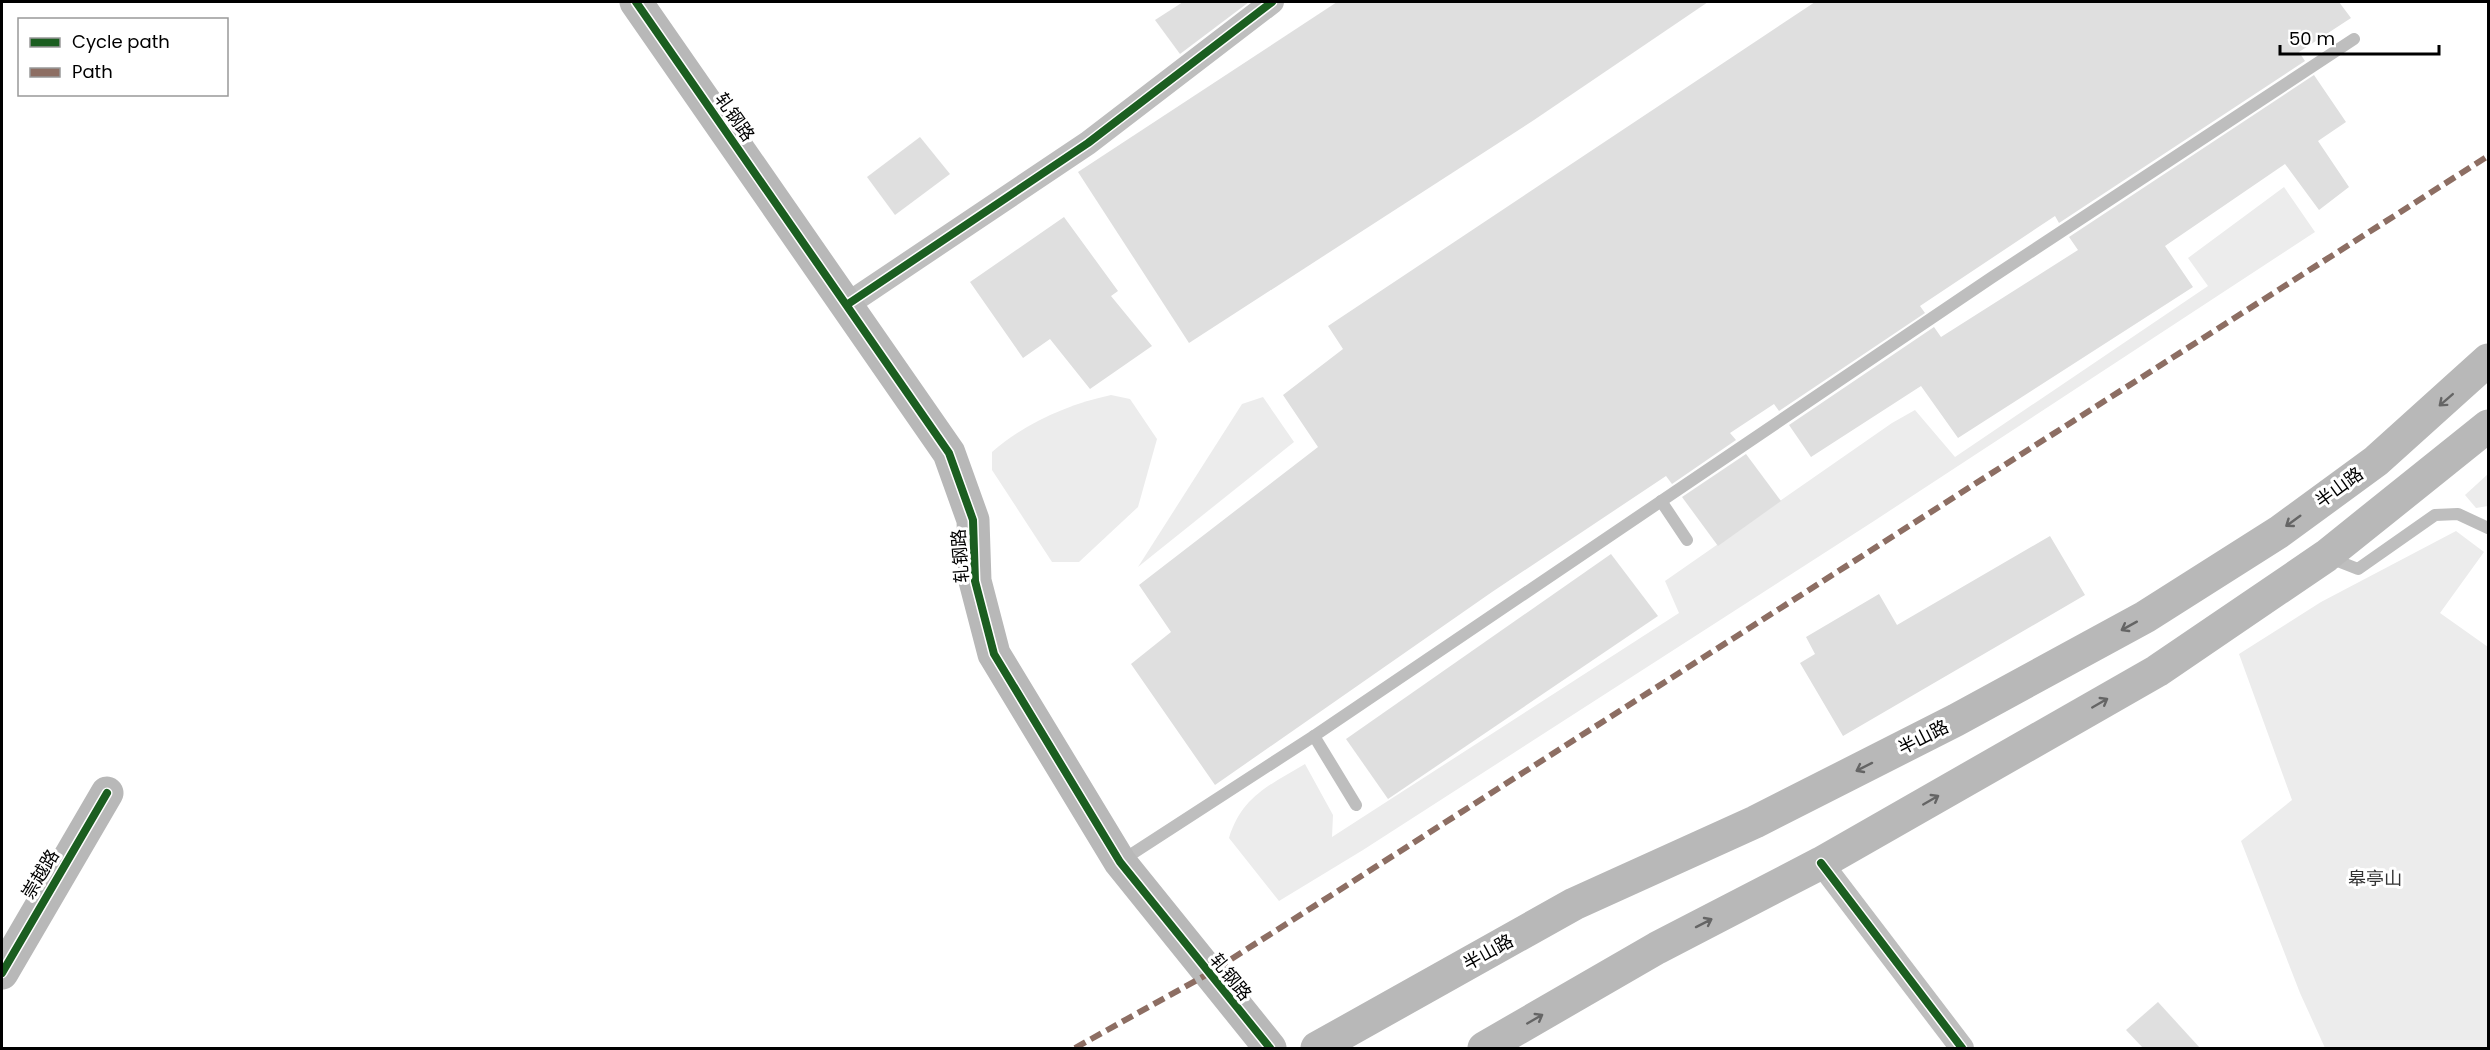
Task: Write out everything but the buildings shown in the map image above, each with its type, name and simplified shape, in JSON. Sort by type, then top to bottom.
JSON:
[{"type":"main road","name":"轧钢路","points":[[636,2],[848,304],[949,453],[973,520],[975,581],[994,654],[1119,862],[1270,1048]]},
{"type":"main road","name":"半山路","points":[[1317,1048],[1574,904],[1755,822],[1956,720],[2145,617],[2279,532],[2366,468],[2488,360]]},
{"type":"main road","points":[[1484,1048],[1657,948],[1821,863],[2157,670],[2326,556],[2488,426]]},
{"type":"main road","name":"崇越路","points":[[2,973],[107,793]]},
{"type":"street","points":[[848,304],[1088,143],[1272,2]]},
{"type":"street","points":[[1821,863],[1962,1048]]},
{"type":"lane","points":[[1119,862],[1314,736],[1981,284],[2354,39]]},
{"type":"lane","points":[[1661,501],[1687,540]]},
{"type":"lane","points":[[2326,556],[2358,569],[2435,515],[2458,514],[2488,528]]},
{"type":"lane","points":[[1314,736],[1356,805]]},
{"type":"green space","points":[[2284,187],[2315,232],[1874,521],[1363,850],[1279,901],[1229,838],[1241,812],[1259,793],[1305,764],[1333,815],[1332,837],[1679,613],[1665,581],[1892,423],[1915,410],[1955,457],[2208,286],[2188,258]]},
{"type":"green space","points":[[1111,395],[1130,399],[1157,439],[1138,507],[1079,562],[1052,562],[992,470],[992,452],[1019,432],[1048,416]]},
{"type":"green space","points":[[1263,397],[1294,442],[1138,567],[1242,404]]},
{"type":"green space","points":[[2488,474],[2488,506],[2476,508],[2465,495]]},
{"type":"green space","name":"皋亭山","points":[[2456,531],[2484,552],[2440,613],[2488,647],[2488,1048],[2325,1048],[2300,993],[2241,841],[2292,800],[2239,654],[2321,602]]},
{"type":"marked path","points":[[1075,1048],[1208,974],[2488,156]]},
{"type":"cycle path","points":[[636,2],[949,453],[973,520],[975,581],[994,654],[1120,862],[1270,1048]]},
{"type":"cycle path","points":[[848,304],[1088,143],[1272,2]]},
{"type":"cycle path","points":[[2,973],[107,793]]},
{"type":"cycle path","points":[[1821,863],[1962,1048]]}]
